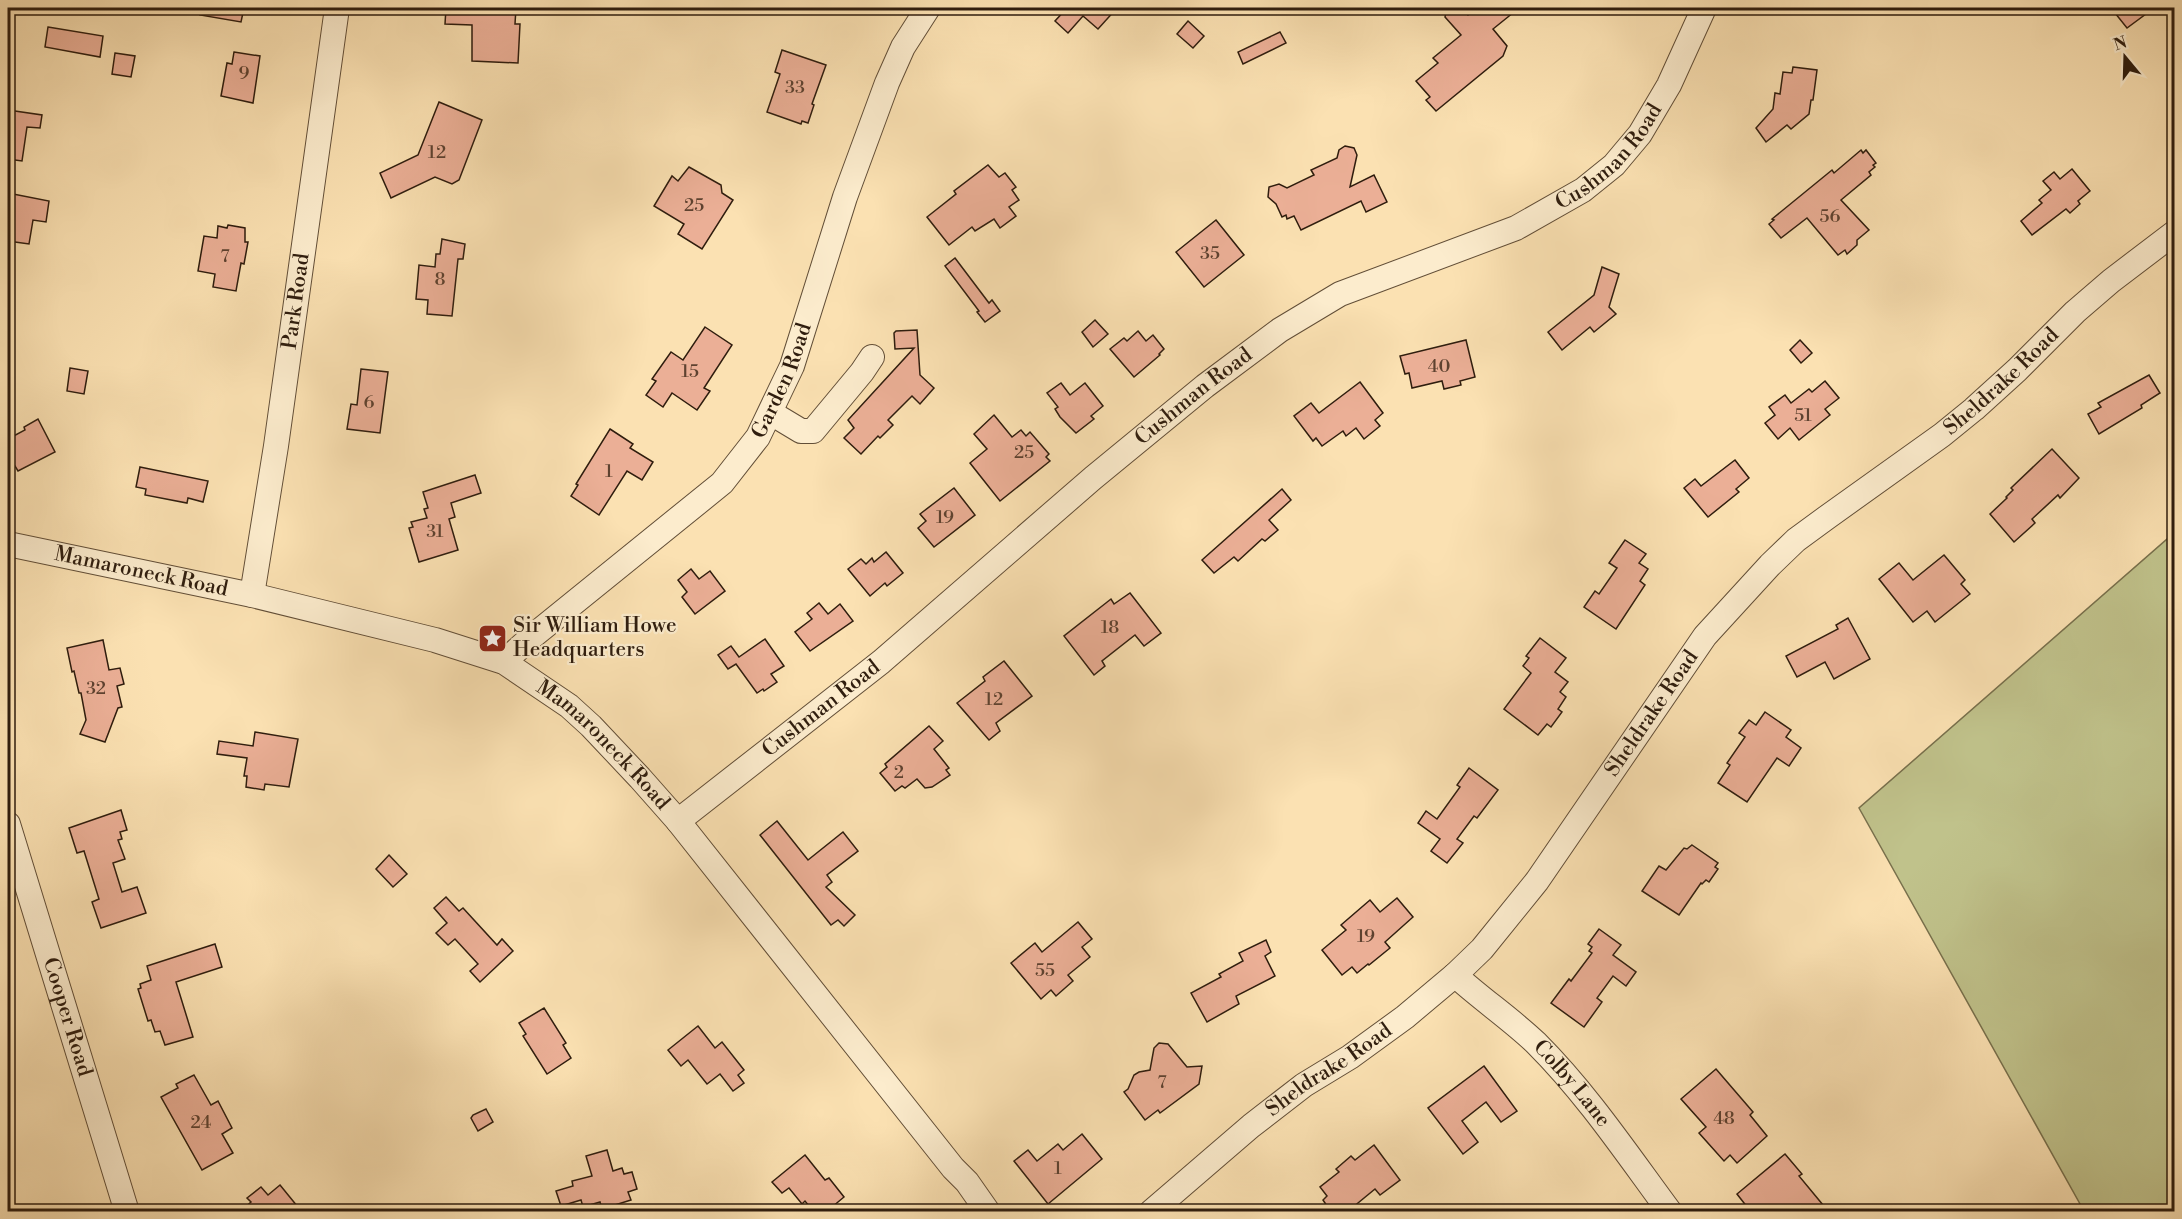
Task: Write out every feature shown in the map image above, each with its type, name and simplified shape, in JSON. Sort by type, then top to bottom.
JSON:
[{"type":"street","name":"Park Road","points":[[252,595],[276,446],[338,8]]},
{"type":"street","name":"Garden Road","points":[[504,662],[722,483],[753,444],[771,413],[792,366],[845,197],[886,83],[903,47],[928,8]]},
{"type":"street","name":"Cushman Road","points":[[678,821],[881,662],[1093,478],[1205,386],[1280,330],[1340,294],[1516,228],[1583,190],[1614,165],[1640,134],[1670,85],[1704,8]]},
{"type":"street","name":"Sheldrake Road","points":[[1151,1212],[1251,1126],[1304,1085],[1350,1057],[1405,1017],[1482,949],[1537,881],[1705,636],[1796,540],[1942,435],[2017,370],[2075,312],[2111,281],[2175,233]]},
{"type":"street","points":[[771,413],[801,431],[813,431],[872,357]]},
{"type":"street","name":"Mamaroneck Road","points":[[8,544],[252,595],[435,640],[504,662],[568,706],[591,726],[678,821],[953,1168],[967,1182],[988,1212]]},
{"type":"street","name":"Cooper Road","points":[[8,824],[127,1212]]},
{"type":"street","name":"Colby Lane","points":[[1455,975],[1534,1042],[1563,1072],[1670,1212]]},
{"type":"green space","points":[[2174,533],[2174,1211],[2084,1211],[1859,808]]},
{"type":"building","points":[[201,8],[244,8],[241,22],[200,15]]},
{"type":"building","points":[[446,8],[516,8],[515,24],[520,24],[518,63],[472,61],[472,25],[445,24]]},
{"type":"building","points":[[1067,8],[1117,8],[1098,29],[1083,16],[1068,33],[1055,21]]},
{"type":"building","points":[[1447,8],[1459,8],[1468,15],[1478,8],[1519,8],[1493,29],[1507,46],[1503,56],[1436,111],[1426,100],[1430,97],[1416,81],[1438,63],[1433,58],[1461,35],[1445,17]]},
{"type":"building","points":[[2111,8],[2154,8],[2127,28]]},
{"type":"building","points":[[1188,21],[1204,36],[1193,48],[1177,34]]},
{"type":"building","points":[[48,27],[103,36],[100,57],[45,47]]},
{"type":"building","points":[[1280,32],[1286,43],[1243,64],[1238,52]]},
{"type":"building","points":[[782,50],[826,65],[812,104],[814,105],[808,123],[802,121],[801,124],[767,112],[780,74],[775,72]]},
{"type":"building","points":[[234,52],[260,56],[253,103],[221,96],[227,63],[232,64]]},
{"type":"building","points":[[115,53],[135,56],[131,77],[112,74]]},
{"type":"building","points":[[1793,67],[1817,70],[1809,114],[1791,129],[1787,125],[1766,142],[1756,128],[1773,109],[1775,93],[1780,94],[1783,72],[1792,73]]},
{"type":"building","points":[[439,102],[482,120],[459,180],[452,184],[435,177],[391,198],[380,173],[418,155]]},
{"type":"building","points":[[8,110],[42,115],[40,128],[27,127],[22,161],[8,159]]},
{"type":"building","points":[[1345,146],[1354,148],[1357,155],[1350,187],[1374,175],[1387,202],[1366,212],[1361,201],[1301,230],[1294,216],[1287,219],[1286,215],[1282,217],[1276,204],[1268,197],[1269,187],[1279,184],[1287,188],[1314,175],[1311,170],[1337,158],[1339,150]]},
{"type":"building","points":[[1861,150],[1863,153],[1866,150],[1876,163],[1873,165],[1875,167],[1869,172],[1871,175],[1841,200],[1869,230],[1857,240],[1857,245],[1847,254],[1845,250],[1838,255],[1807,218],[1781,238],[1769,224],[1774,220],[1772,219],[1832,170],[1834,173]]},
{"type":"building","points":[[988,165],[999,177],[1005,173],[1016,187],[1012,190],[1019,200],[1009,207],[1016,216],[1000,228],[994,219],[975,231],[972,227],[949,245],[927,217],[956,194],[954,191]]},
{"type":"building","points":[[689,167],[721,185],[722,193],[733,200],[702,249],[678,234],[684,224],[654,206],[672,176],[678,181]]},
{"type":"building","points":[[2072,169],[2090,191],[2078,201],[2080,204],[2070,213],[2066,209],[2032,235],[2021,221],[2042,203],[2039,200],[2051,190],[2043,181],[2054,172],[2060,179]]},
{"type":"building","points":[[8,193],[49,201],[46,222],[33,220],[29,244],[8,241]]},
{"type":"building","points":[[1216,220],[1244,255],[1204,287],[1176,252]]},
{"type":"building","points":[[228,225],[245,228],[245,242],[248,242],[244,264],[241,263],[236,291],[213,287],[215,274],[198,271],[204,236],[217,238],[218,226],[227,228]]},
{"type":"building","points":[[442,239],[465,244],[463,259],[458,259],[452,316],[427,314],[428,300],[416,299],[419,265],[435,267],[436,254],[440,254]]},
{"type":"building","points":[[955,258],[989,303],[992,300],[1000,311],[985,322],[945,266]]},
{"type":"building","points":[[1602,267],[1619,274],[1609,307],[1616,314],[1594,332],[1590,327],[1562,350],[1548,332],[1594,295]]},
{"type":"building","points":[[1095,320],[1108,334],[1093,347],[1082,332]]},
{"type":"building","points":[[705,327],[732,345],[704,388],[710,391],[697,410],[672,393],[663,407],[646,395],[656,381],[652,379],[671,352],[683,360]]},
{"type":"building","points":[[917,330],[920,375],[934,388],[920,404],[912,396],[888,420],[893,425],[880,438],[878,436],[861,454],[844,438],[854,428],[848,420],[914,348],[895,349],[894,333]]},
{"type":"building","points":[[1138,331],[1146,341],[1153,335],[1164,349],[1134,377],[1110,349],[1124,338],[1127,341]]},
{"type":"building","points":[[1466,340],[1475,377],[1460,381],[1461,385],[1444,389],[1442,381],[1412,388],[1409,373],[1405,374],[1400,356]]},
{"type":"building","points":[[1800,340],[1812,353],[1801,363],[1790,350]]},
{"type":"building","points":[[70,368],[88,371],[84,394],[67,391]]},
{"type":"building","points":[[361,369],[388,372],[380,433],[347,429],[351,404],[357,405]]},
{"type":"building","points":[[2149,375],[2160,393],[2141,405],[2142,408],[2099,434],[2088,414],[2101,407],[2098,403]]},
{"type":"building","points":[[1825,381],[1839,398],[1825,409],[1830,415],[1799,440],[1790,428],[1778,439],[1765,423],[1775,415],[1769,407],[1785,395],[1791,403],[1809,389],[1812,392]]},
{"type":"building","points":[[1360,382],[1383,413],[1375,420],[1380,426],[1364,439],[1356,428],[1346,436],[1343,431],[1322,446],[1316,438],[1313,441],[1294,416],[1311,403],[1319,413]]},
{"type":"building","points":[[1061,383],[1070,395],[1085,383],[1103,406],[1091,416],[1094,419],[1076,433],[1060,417],[1055,409],[1058,407],[1047,393]]},
{"type":"building","points":[[994,415],[1012,437],[1021,430],[1026,436],[1030,432],[1049,454],[1046,457],[1050,461],[1000,501],[970,463],[987,449],[974,434]]},
{"type":"building","points":[[38,419],[55,452],[18,471],[15,466],[8,470],[8,439],[25,430],[24,427]]},
{"type":"building","points":[[610,429],[633,444],[630,448],[653,462],[642,480],[627,471],[599,515],[571,496]]},
{"type":"building","points":[[2052,449],[2079,478],[2060,498],[2058,495],[2032,519],[2035,523],[2014,542],[1990,514],[2007,498],[2013,490],[2011,488]]},
{"type":"building","points":[[1735,460],[1749,478],[1736,489],[1739,492],[1708,517],[1684,488],[1695,479],[1701,486]]},
{"type":"building","points":[[140,467],[208,481],[203,502],[188,498],[187,503],[145,495],[146,489],[136,487]]},
{"type":"building","points":[[475,475],[481,493],[451,503],[455,517],[449,519],[458,550],[419,562],[409,528],[413,527],[411,522],[427,518],[424,509],[428,508],[423,492]]},
{"type":"building","points":[[954,488],[975,515],[934,547],[918,528],[926,521],[920,514]]},
{"type":"building","points":[[1282,489],[1291,500],[1269,520],[1278,530],[1265,541],[1262,539],[1238,561],[1234,557],[1214,573],[1202,560]]},
{"type":"building","points":[[1625,540],[1646,554],[1639,563],[1648,569],[1640,581],[1645,585],[1616,629],[1584,607],[1595,591],[1599,594],[1617,568],[1609,563]]},
{"type":"building","points":[[886,552],[903,573],[887,586],[885,583],[870,596],[848,569],[861,559],[866,564],[872,558],[874,562]]},
{"type":"building","points":[[1944,555],[1965,580],[1961,584],[1970,594],[1935,622],[1927,611],[1913,622],[1879,579],[1899,563],[1913,580]]},
{"type":"building","points":[[691,569],[699,579],[710,571],[725,591],[695,614],[682,597],[687,592],[678,580]]},
{"type":"building","points":[[1130,593],[1161,633],[1144,646],[1135,635],[1102,661],[1105,666],[1094,675],[1064,636],[1111,599],[1114,604]]},
{"type":"building","points":[[819,603],[828,614],[840,604],[853,621],[810,651],[795,632],[812,619],[807,613]]},
{"type":"building","points":[[1848,618],[1870,659],[1834,679],[1825,662],[1797,677],[1786,656],[1838,629],[1836,625]]},
{"type":"building","points":[[1540,638],[1566,658],[1555,672],[1568,682],[1560,692],[1566,697],[1558,709],[1562,712],[1551,727],[1547,724],[1538,735],[1504,709],[1531,673],[1523,666],[1529,658],[1526,656]]},
{"type":"building","points":[[765,639],[784,666],[771,674],[777,682],[757,693],[736,664],[728,669],[718,655],[731,646],[739,657]]},
{"type":"building","points":[[103,640],[109,670],[120,668],[124,684],[117,686],[122,707],[118,708],[105,742],[80,734],[86,720],[81,693],[79,693],[74,671],[72,672],[67,648]]},
{"type":"building","points":[[1004,661],[1032,696],[996,723],[1000,731],[989,740],[957,703],[985,681],[983,677]]},
{"type":"building","points":[[1765,712],[1791,730],[1786,737],[1801,748],[1789,766],[1777,758],[1747,802],[1718,783],[1730,765],[1727,763],[1745,737],[1739,733],[1749,720],[1756,725]]},
{"type":"building","points":[[929,726],[943,741],[934,749],[949,768],[946,770],[950,775],[932,787],[925,788],[917,779],[905,788],[902,786],[895,791],[880,773],[887,767],[885,764]]},
{"type":"building","points":[[255,732],[298,739],[289,787],[265,784],[264,790],[246,787],[247,776],[244,776],[247,758],[217,754],[219,741],[253,746]]},
{"type":"building","points":[[1469,768],[1498,790],[1477,818],[1474,816],[1457,839],[1463,843],[1447,863],[1431,851],[1440,839],[1418,823],[1426,811],[1437,819],[1460,787],[1457,785]]},
{"type":"building","points":[[121,810],[127,830],[120,832],[122,839],[118,840],[125,859],[113,863],[122,892],[137,887],[146,913],[101,928],[92,902],[99,899],[84,851],[77,853],[69,828]]},
{"type":"building","points":[[777,821],[808,860],[843,832],[858,851],[827,875],[832,882],[826,887],[855,915],[844,926],[838,920],[831,925],[760,835]]},
{"type":"building","points":[[1692,845],[1718,863],[1715,867],[1718,869],[1709,882],[1706,880],[1701,883],[1679,915],[1642,891],[1659,866],[1666,870],[1684,848],[1687,849]]},
{"type":"building","points":[[389,855],[407,874],[393,887],[376,869]]},
{"type":"building","points":[[446,897],[459,911],[463,908],[497,945],[502,939],[513,951],[480,982],[470,971],[478,964],[455,939],[448,945],[436,933],[447,923],[434,908]]},
{"type":"building","points":[[1397,898],[1413,917],[1385,942],[1390,948],[1357,973],[1352,967],[1342,975],[1322,950],[1346,930],[1341,925],[1370,900],[1380,912]]},
{"type":"building","points":[[1078,922],[1092,939],[1082,947],[1090,957],[1068,975],[1073,981],[1056,996],[1051,990],[1041,999],[1011,963],[1035,943],[1042,952]]},
{"type":"building","points":[[1599,929],[1621,945],[1613,955],[1636,972],[1626,986],[1613,976],[1597,998],[1602,1002],[1584,1027],[1551,1003],[1592,953],[1589,951],[1592,947],[1588,944]]},
{"type":"building","points":[[1266,940],[1271,952],[1265,956],[1275,976],[1236,996],[1239,1004],[1207,1022],[1191,993],[1221,977],[1219,974],[1243,961],[1239,953]]},
{"type":"building","points":[[215,944],[222,967],[176,982],[193,1037],[165,1045],[160,1031],[155,1032],[151,1020],[148,1021],[138,989],[141,988],[140,984],[151,980],[147,966]]},
{"type":"building","points":[[544,1008],[566,1043],[563,1045],[571,1058],[547,1074],[523,1036],[526,1034],[519,1023]]},
{"type":"building","points":[[698,1026],[715,1048],[722,1042],[744,1070],[738,1075],[744,1083],[733,1091],[720,1074],[707,1084],[688,1060],[681,1066],[668,1050]]},
{"type":"building","points":[[1159,1043],[1168,1044],[1187,1067],[1202,1066],[1199,1084],[1160,1113],[1158,1110],[1145,1120],[1124,1092],[1128,1089],[1134,1075],[1150,1070],[1154,1048]]},
{"type":"building","points":[[1484,1066],[1517,1111],[1501,1122],[1486,1102],[1462,1121],[1478,1142],[1463,1154],[1428,1108]]},
{"type":"building","points":[[1716,1069],[1753,1112],[1750,1115],[1767,1136],[1737,1163],[1730,1155],[1724,1161],[1699,1133],[1706,1127],[1681,1099]]},
{"type":"building","points":[[194,1075],[211,1105],[218,1101],[232,1128],[222,1134],[233,1153],[202,1170],[161,1097],[178,1088],[176,1084]]},
{"type":"building","points":[[486,1109],[493,1122],[478,1131],[471,1118]]},
{"type":"building","points":[[1082,1134],[1102,1159],[1048,1204],[1014,1161],[1028,1150],[1037,1161],[1058,1144],[1063,1150]]},
{"type":"building","points":[[1374,1145],[1400,1180],[1380,1195],[1375,1189],[1347,1212],[1331,1212],[1323,1200],[1327,1196],[1320,1187],[1339,1172],[1336,1169],[1351,1156],[1355,1160]]},
{"type":"building","points":[[607,1150],[613,1171],[622,1168],[624,1174],[632,1172],[637,1189],[628,1192],[631,1200],[602,1209],[600,1202],[583,1207],[581,1200],[561,1206],[556,1191],[573,1186],[572,1181],[592,1176],[586,1156]]},
{"type":"building","points":[[1785,1154],[1802,1174],[1799,1176],[1823,1205],[1815,1212],[1751,1212],[1737,1194]]},
{"type":"building","points":[[805,1155],[825,1180],[829,1178],[844,1197],[826,1212],[814,1212],[805,1201],[802,1204],[789,1188],[782,1193],[772,1182]]},
{"type":"building","points":[[280,1185],[302,1212],[240,1212],[251,1202],[247,1198],[261,1187],[268,1195]]},
{"type":"place","name":"Sir William Howe Headquarters","points":[[492,638]]}]
